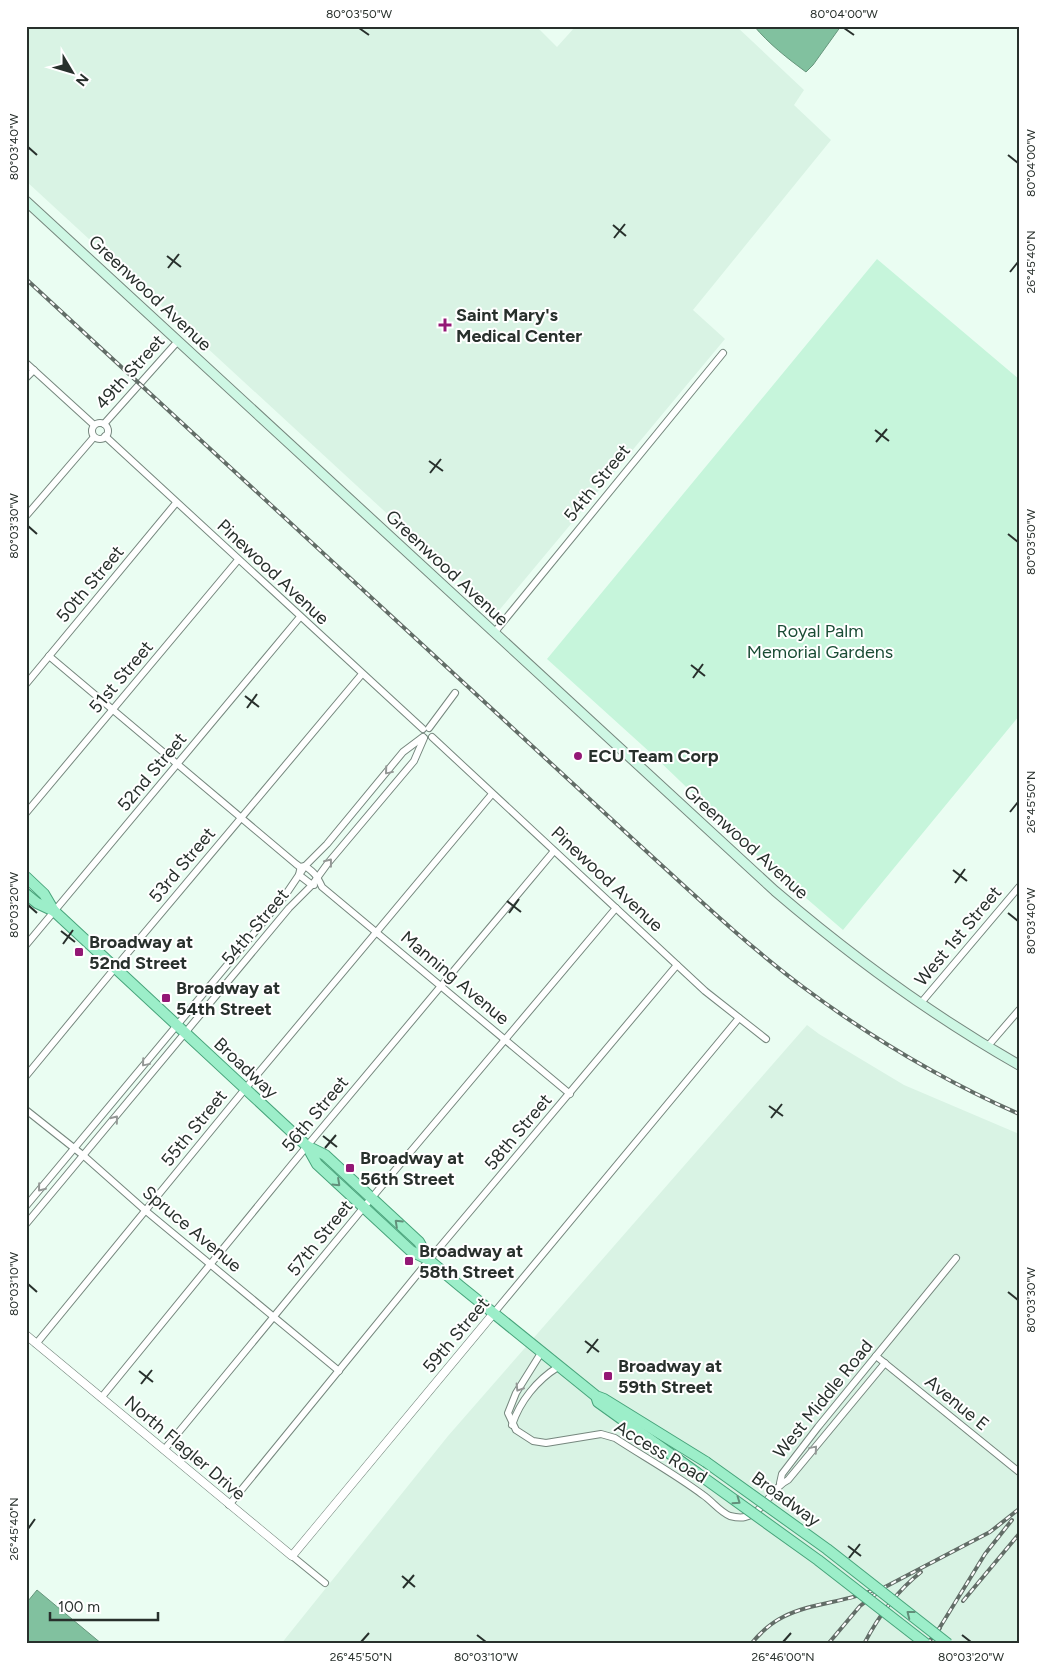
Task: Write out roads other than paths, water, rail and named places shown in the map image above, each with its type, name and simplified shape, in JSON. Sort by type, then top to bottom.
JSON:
[{"type":"main road","name":"Greenwood Avenue","points":[[26,201],[178,340],[256,415],[775,891],[851,954],[920,1004],[1019,1065]]},
{"type":"main road","name":"Broadway","points":[[26,878],[44,894],[54,911],[245,1089],[307,1146],[325,1155],[419,1242],[429,1260]]},
{"type":"main road","name":"Broadway","points":[[26,894],[37,903],[54,911]]},
{"type":"main road","name":"Broadway","points":[[307,1146],[317,1164],[411,1251],[429,1260],[541,1354],[596,1396],[604,1399],[706,1462],[827,1549],[948,1644]]},
{"type":"main road","name":"Broadway","points":[[596,1396],[598,1402],[818,1560],[926,1644]]},
{"type":"street","name":"49th Street","points":[[104,424],[178,340]]},
{"type":"street","name":"54th Street","points":[[494,633],[723,353]]},
{"type":"street","points":[[26,363],[94,425]]},
{"type":"street","points":[[26,378],[34,370]]},
{"type":"street","points":[[98,423],[104,424],[107,430],[105,436],[101,438],[94,436],[92,430],[94,425],[98,423]]},
{"type":"street","name":"49th Street","points":[[26,516],[94,436]]},
{"type":"street","name":"Pinewood Avenue","points":[[105,436],[176,504],[362,674],[424,733],[427,739],[432,737],[706,991],[766,1039]]},
{"type":"street","name":"50th Street","points":[[26,684],[176,504]]},
{"type":"street","name":"51st Street","points":[[26,813],[238,560]]},
{"type":"street","name":"52nd Street","points":[[26,945],[300,617]]},
{"type":"street","name":"Manning Avenue","points":[[49,656],[242,818],[318,877],[321,885],[570,1094]]},
{"type":"street","name":"53rd Street","points":[[26,1076],[362,674]]},
{"type":"street","name":"54th Street","points":[[303,866],[327,844],[403,752],[424,733],[456,694]]},
{"type":"street","name":"54th Street","points":[[26,1224],[414,761],[424,733]]},
{"type":"street","name":"55th Street","points":[[36,1344],[245,1089],[492,794]]},
{"type":"street","name":"56th Street","points":[[101,1398],[307,1146],[554,851]]},
{"type":"street","points":[[303,866],[299,874],[312,885],[321,885]]},
{"type":"street","name":"54th Street","points":[[26,1206],[284,897],[299,874]]},
{"type":"street","name":"West 1st Street","points":[[920,1004],[1019,887]]},
{"type":"street","name":"57th Street","points":[[164,1450],[371,1198],[616,908]]},
{"type":"street","name":"58th Street","points":[[229,1504],[429,1260],[678,965]]},
{"type":"street","points":[[987,1047],[1019,1010]]},
{"type":"street","name":"59th Street","points":[[292,1556],[739,1018]]},
{"type":"street","name":"Spruce Avenue","points":[[26,1110],[84,1156],[146,1211],[339,1371]]},
{"type":"street","name":"West Middle Road","points":[[780,1483],[782,1474],[956,1258]]},
{"type":"street","name":"North Flagler Drive","points":[[26,1335],[325,1583]]},
{"type":"street","points":[[512,1425],[508,1413],[516,1393],[541,1354]]},
{"type":"street","name":"Avenue E","points":[[876,1356],[1019,1472]]},
{"type":"street","name":"West Middle Road","points":[[780,1483],[788,1480],[885,1363]]},
{"type":"street","points":[[512,1425],[532,1390],[548,1373],[558,1367]]},
{"type":"street","name":"Access Road","points":[[512,1425],[516,1430],[533,1441],[546,1443],[601,1434],[615,1438],[703,1494],[731,1516],[746,1517],[757,1511],[780,1483]]},
{"type":"railway","points":[[26,279],[634,840],[759,952],[803,987],[880,1040],[962,1087],[1019,1114]]},
{"type":"railway","points":[[828,1644],[860,1606],[885,1587],[990,1532],[1019,1509]]},
{"type":"railway","points":[[937,1632],[985,1554],[1012,1520]]},
{"type":"railway","points":[[963,1601],[1019,1534]]},
{"type":"railway","points":[[864,1644],[875,1624],[889,1605],[904,1587],[921,1572]]},
{"type":"railway","points":[[751,1644],[770,1625],[794,1612],[865,1594],[876,1589]]},
{"type":"railway","points":[[927,1644],[940,1628]]},
{"type":"place","name":"Saint Mary's Medical Center","points":[[445,325]]},
{"type":"place","name":"ECU Team Corp","points":[[578,756]]},
{"type":"place","name":"Broadway at 52nd Street","points":[[79,952]]},
{"type":"place","name":"Broadway at 54th Street","points":[[166,998]]},
{"type":"place","name":"Broadway at 56th Street","points":[[350,1168]]},
{"type":"place","name":"Broadway at 58th Street","points":[[409,1261]]},
{"type":"place","name":"Broadway at 59th Street","points":[[608,1376]]},
{"type":"park label","name":"Royal Palm Memorial Gardens","points":[[820,641]]}]
